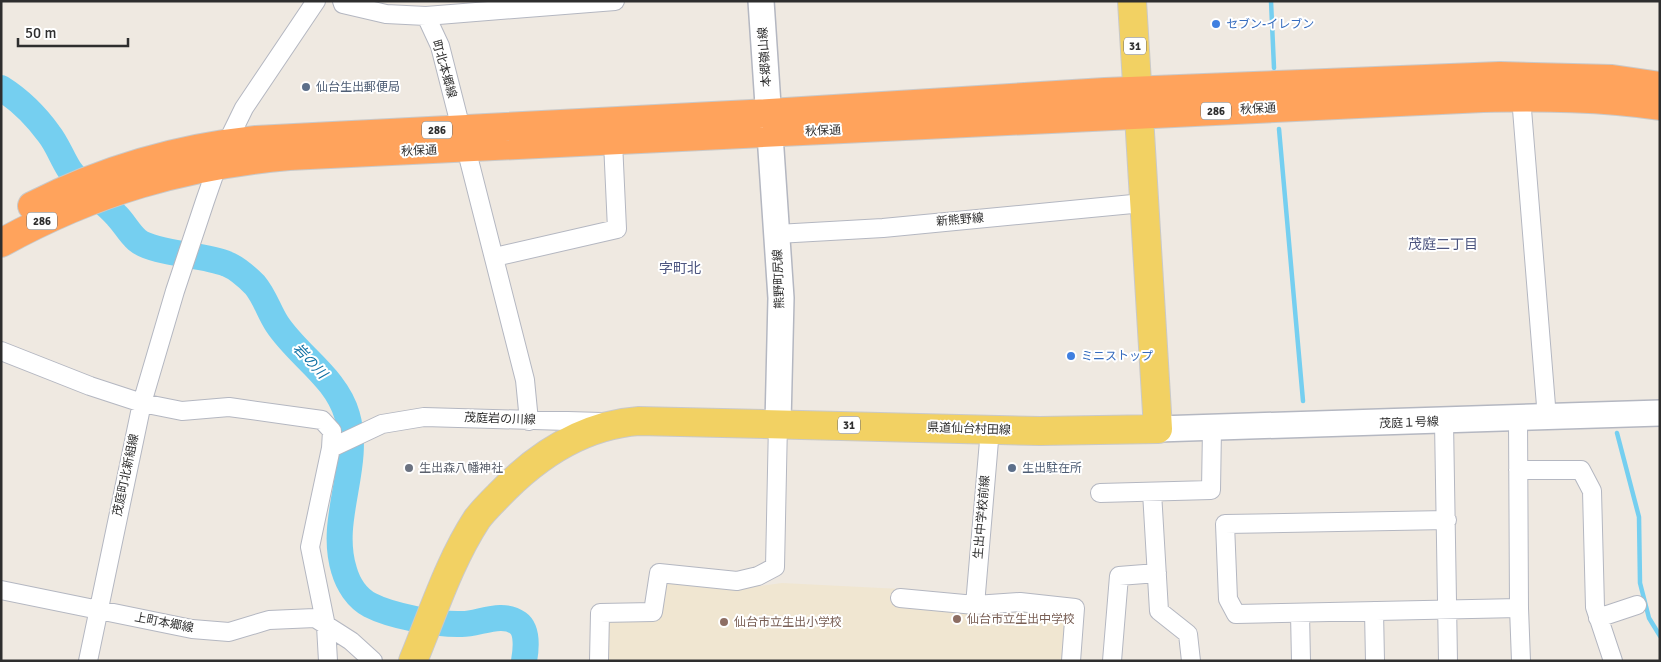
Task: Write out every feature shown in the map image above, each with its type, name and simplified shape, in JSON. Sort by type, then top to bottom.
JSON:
[{"type":"highway","name":"秋保通","points":[[1,221],[114,182],[164,176],[222,154],[289,156],[463,139],[1139,103],[1500,76],[1612,79],[1660,86]]},
{"type":"highway","name":"秋保通","points":[[1139,103],[1561,96],[1630,101],[1660,106]]},
{"type":"highway","name":"秋保通","points":[[463,139],[614,142],[770,123]]},
{"type":"highway","name":"秋保通","points":[[1,243],[42,221],[79,194]]},
{"type":"main road","name":"31","points":[[1132,1],[1158,429]]},
{"type":"main road","name":"県道仙台村田線","points":[[413,661],[456,556],[478,517],[519,474],[559,446],[589,431],[618,423],[778,424],[1040,431],[1158,429]]},
{"type":"street","name":"茂庭町北新組線","points":[[88,661],[142,403],[174,292],[204,201],[222,154],[244,108],[316,1]]},
{"type":"street","points":[[324,1],[343,3],[386,14],[426,16],[616,1]]},
{"type":"street","name":"本郷嶺山線","points":[[761,1],[770,123]]},
{"type":"street","name":"町北本郷線","points":[[426,16],[440,46],[463,139],[496,257],[525,380],[529,421]]},
{"type":"street","points":[[1521,98],[1547,418]]},
{"type":"street","name":"熊野町尻線","points":[[770,123],[781,298],[778,424]]},
{"type":"street","points":[[496,257],[617,228],[614,142]]},
{"type":"street","name":"新熊野線","points":[[777,234],[883,228],[1143,203]]},
{"type":"street","points":[[1,351],[90,386],[142,403],[182,410],[229,407],[322,420],[332,431],[336,445],[310,547],[326,626],[328,661]]},
{"type":"street","name":"茂庭１号線","points":[[1158,429],[1444,422],[1660,413]]},
{"type":"street","name":"茂庭岩の川線","points":[[336,445],[382,424],[424,417],[618,423]]},
{"type":"street","points":[[1518,419],[1518,608],[1521,661]]},
{"type":"street","points":[[1444,422],[1448,661]]},
{"type":"street","points":[[599,661],[600,613],[653,612],[659,573],[738,581],[758,576],[775,568],[778,424]]},
{"type":"street","points":[[1100,493],[1211,490],[1212,428]]},
{"type":"street","name":"生出中学校前線","points":[[975,605],[990,429]]},
{"type":"street","points":[[1518,470],[1582,470],[1592,491],[1595,607],[1613,661]]},
{"type":"street","points":[[1152,492],[1159,611],[1188,634],[1191,661]]},
{"type":"street","points":[[1446,520],[1226,524],[1228,599],[1236,614],[1518,608]]},
{"type":"street","points":[[1112,661],[1119,576],[1157,573]]},
{"type":"street","name":"上町本郷線","points":[[1,590],[98,612],[192,630],[229,632],[269,620],[315,618],[351,641],[373,661]]},
{"type":"street","points":[[900,598],[975,605],[1020,602],[1075,608],[1071,661]]},
{"type":"street","points":[[1598,618],[1637,605]]},
{"type":"street","points":[[1374,611],[1375,661]]},
{"type":"street","points":[[1300,613],[1301,661]]},
{"type":"shaded area","points":[[673,579],[761,586],[782,583],[901,589],[900,604],[1017,613],[1018,607],[1069,611],[1066,661],[603,661],[604,617],[659,618],[662,587]]},
{"type":"waterway","points":[[1271,1],[1274,68]]},
{"type":"waterway","name":"岩の川","points":[[1,88],[21,103],[39,121],[52,138],[66,165],[74,175],[120,219],[137,240],[145,245],[166,251],[227,264],[249,279],[255,285],[286,336],[334,389],[342,401],[351,434],[351,454],[342,512],[340,551],[344,570],[357,595],[365,602],[379,609],[428,621],[462,624],[498,618],[512,620],[521,626],[525,635],[524,661]]},
{"type":"waterway","points":[[1279,129],[1303,401]]},
{"type":"waterway","points":[[1617,433],[1639,517],[1640,583],[1649,618],[1660,636]]},
{"type":"place","name":"セブン-イレブン","points":[[1216,24]]},
{"type":"place","name":"仙台生出郵便局","points":[[306,87]]},
{"type":"place","name":"ミニストップ","points":[[1071,356]]},
{"type":"place","name":"生出森八幡神社","points":[[409,468]]},
{"type":"place","name":"生出駐在所","points":[[1012,468]]},
{"type":"place","name":"仙台市立生出中学校","points":[[957,619]]},
{"type":"place","name":"仙台市立生出小学校","points":[[724,622]]},
{"type":"district","name":"茂庭二丁目","points":[[1443,244]]},
{"type":"district","name":"字町北","points":[[680,268]]}]
